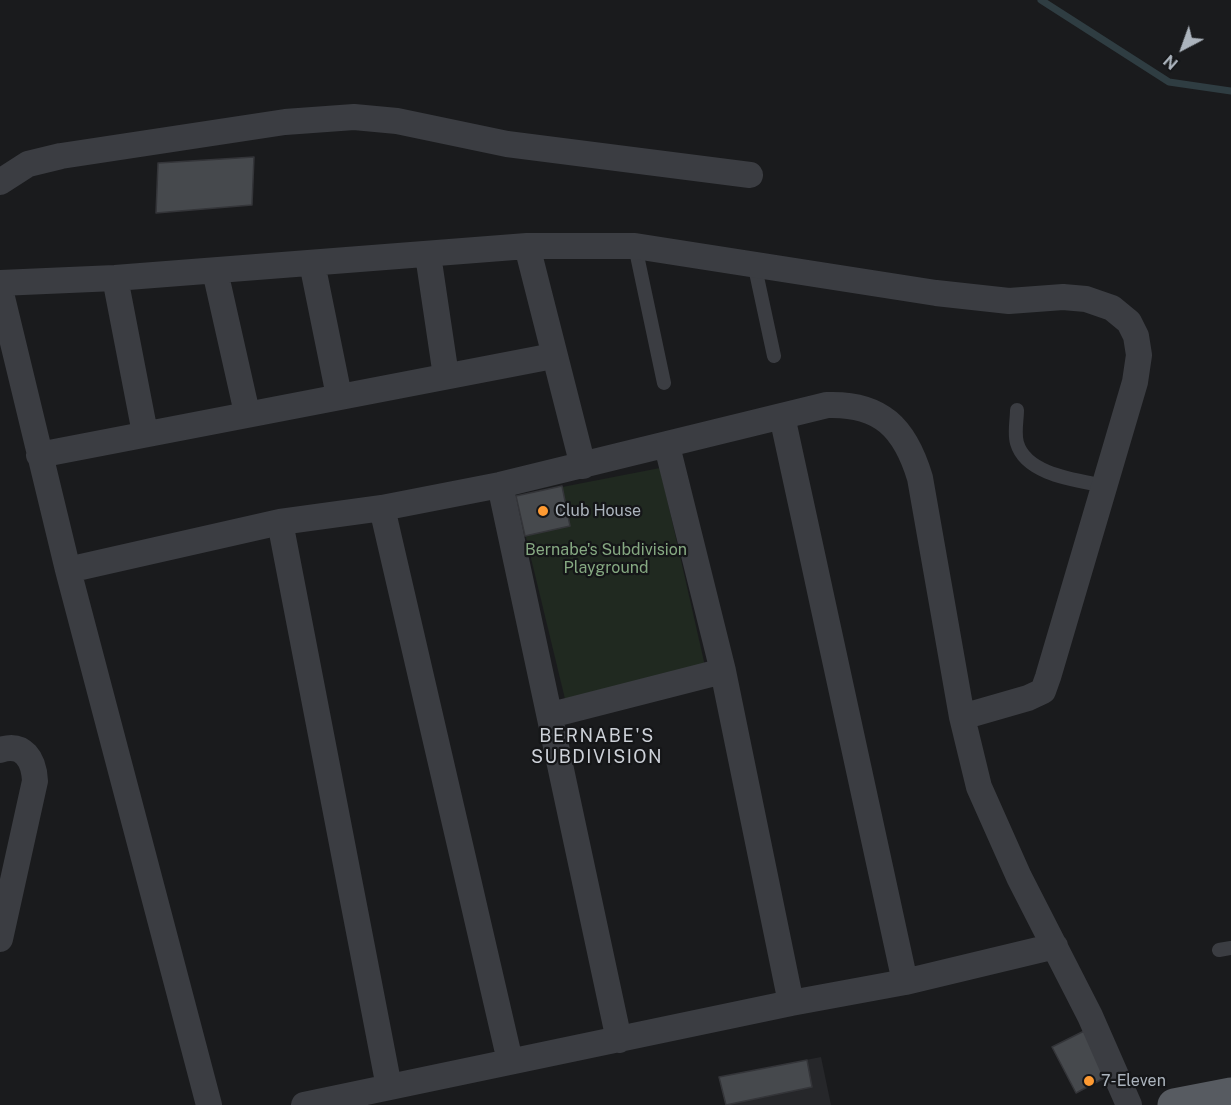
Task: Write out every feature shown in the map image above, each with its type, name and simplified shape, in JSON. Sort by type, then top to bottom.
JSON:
[{"type":"main road","points":[[1174,1105],[1231,1094]]},
{"type":"street","points":[[0,182],[28,164],[61,156],[285,122],[354,117],[397,121],[507,144],[750,175]]},
{"type":"street","points":[[527,246],[553,356],[583,466]]},
{"type":"street","points":[[0,283],[215,271],[527,246],[635,246],[936,293],[1009,301],[1063,297],[1086,299],[1112,308],[1129,322],[1136,336],[1139,355],[1135,382],[1043,691],[1028,698],[962,717]]},
{"type":"street","points":[[428,255],[446,376]]},
{"type":"street","points":[[312,263],[339,396]]},
{"type":"street","points":[[215,271],[247,413]]},
{"type":"street","points":[[115,278],[146,433]]},
{"type":"street","points":[[0,289],[68,570],[209,1105]]},
{"type":"street","points":[[39,455],[247,413],[553,356]]},
{"type":"street","points":[[68,570],[280,522],[382,507],[500,485],[667,446],[827,405],[852,404],[877,413],[897,429],[912,452],[922,489],[962,717],[979,787],[1019,876],[1090,1016],[1129,1105]]},
{"type":"street","points":[[782,416],[905,982]]},
{"type":"street","points":[[667,446],[723,670],[791,1003]]},
{"type":"street","points":[[500,485],[619,1040]]},
{"type":"street","points":[[382,507],[510,1061]]},
{"type":"street","points":[[280,522],[388,1087]]},
{"type":"street","points":[[551,715],[723,670]]},
{"type":"street","points":[[0,750],[17,748],[28,755],[34,764],[35,781],[0,939]]},
{"type":"street","points":[[304,1105],[791,1003],[905,982],[1055,946]]},
{"type":"lane","points":[[635,246],[664,383]]},
{"type":"lane","points":[[754,263],[774,356]]},
{"type":"lane","points":[[1017,410],[1017,442],[1026,458],[1041,469],[1057,475],[1105,486]]},
{"type":"shaded area","points":[[821,1057],[831,1105],[726,1105],[719,1077]]},
{"type":"green space","name":"Bernabe's Subdivision Playground","points":[[660,468],[705,666],[565,699],[516,496]]},
{"type":"building","points":[[254,157],[252,205],[156,213],[158,163]]},
{"type":"building","name":"Club House","points":[[562,486],[570,526],[525,536],[516,496]]},
{"type":"building","points":[[1084,1031],[1108,1076],[1076,1093],[1052,1047]]},
{"type":"building","points":[[807,1060],[812,1087],[726,1105],[719,1077]]},
{"type":"waterway","points":[[1041,0],[1169,82],[1231,91]]},
{"type":"place","name":"Club House","points":[[543,511]]},
{"type":"place","name":"7-Eleven","points":[[1089,1081]]},
{"type":"district","name":"BERNABE'S SUBDIVISION","points":[[597,746]]}]
